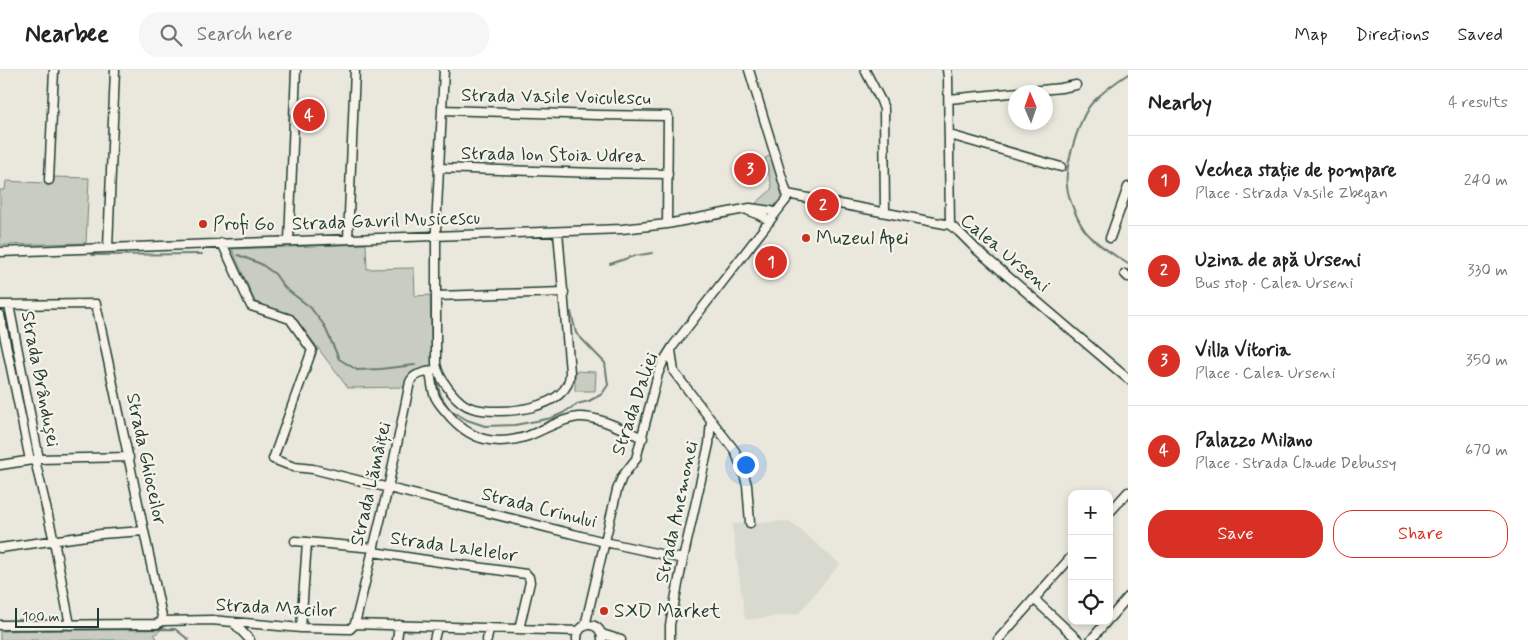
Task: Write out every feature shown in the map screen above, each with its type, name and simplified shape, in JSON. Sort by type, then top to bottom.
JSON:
[{"type":"street","points":[[49,180],[54,70]]},
{"type":"street","points":[[108,248],[115,70]]},
{"type":"street","points":[[289,241],[296,70]]},
{"type":"street","points":[[348,238],[355,70]]},
{"type":"street","points":[[444,70],[436,235],[434,394],[437,400],[454,422],[465,431],[480,439],[500,441],[519,438],[568,419],[578,418],[595,419],[643,438]]},
{"type":"street","points":[[748,70],[787,194]]},
{"type":"street","points":[[865,70],[884,109],[885,212]]},
{"type":"street","points":[[947,70],[950,135],[950,225]]},
{"type":"street","points":[[949,98],[1061,88],[1076,84]]},
{"type":"street","name":"Strada Vasile Voiculescu","points":[[442,110],[668,116],[668,174]]},
{"type":"street","points":[[950,135],[1061,167]]},
{"type":"street","name":"Strada Ion Stoia Udrea","points":[[438,168],[668,174]]},
{"type":"street","points":[[667,224],[668,174]]},
{"type":"street","points":[[1110,238],[1128,187]]},
{"type":"street","name":"Calea Urseni","points":[[787,194],[950,225],[1128,379]]},
{"type":"street","name":"Strada Daliei","points":[[585,626],[620,482],[634,464],[643,438],[658,374],[663,362],[786,200],[787,194]]},
{"type":"street","name":"Strada Gavril Musicescu","points":[[0,252],[622,229],[667,224],[755,208],[771,211],[775,214]]},
{"type":"street","points":[[742,210],[755,213],[770,221]]},
{"type":"street","points":[[434,370],[452,392],[474,409],[518,410],[537,406],[560,395],[568,386],[570,379],[558,232]]},
{"type":"street","name":"Strada Crinului","points":[[222,243],[251,306],[290,319],[312,350],[273,459],[294,467],[313,469],[605,542],[683,559]]},
{"type":"street","points":[[436,296],[564,292]]},
{"type":"street","name":"Strada Ghioceilor","points":[[9,305],[96,304],[163,621]]},
{"type":"street","points":[[0,305],[9,305]]},
{"type":"street","name":"Strada Brândușei","points":[[9,305],[35,460]]},
{"type":"street","name":"Strada Brândușei","points":[[0,315],[54,541],[70,625]]},
{"type":"street","points":[[671,350],[674,372],[735,451],[747,485],[750,523]]},
{"type":"street","name":"Strada Lămâiței","points":[[355,624],[388,488],[410,382],[416,375],[434,370]]},
{"type":"street","name":"Strada Anemonei","points":[[670,640],[670,626],[709,444],[711,420]]},
{"type":"street","points":[[0,465],[35,460],[129,457]]},
{"type":"street","points":[[1113,510],[1125,502],[1128,492]]},
{"type":"street","points":[[0,548],[101,534],[144,531]]},
{"type":"street","name":"Strada Lalelelor","points":[[295,541],[373,550],[426,560],[526,574],[530,582],[519,629]]},
{"type":"street","points":[[301,628],[307,542]]},
{"type":"street","points":[[998,640],[1068,561]]},
{"type":"street","points":[[1113,614],[1128,597]]},
{"type":"street","points":[[1034,599],[1078,640]]},
{"type":"street","name":"Strada Macilor","points":[[0,625],[157,624],[163,621],[188,620],[301,628],[350,629],[355,624],[544,630],[578,636]]},
{"type":"street","points":[[233,622],[250,640]]},
{"type":"street","points":[[397,640],[399,625]]},
{"type":"street","points":[[578,636],[585,626],[592,625],[598,628],[602,637],[621,640]]},
{"type":"street","points":[[1091,640],[1104,625]]},
{"type":"street","points":[[434,640],[436,627]]},
{"type":"street","points":[[487,640],[489,628]]},
{"type":"street","points":[[542,640],[544,630]]},
{"type":"shaded area","points":[[772,155],[783,187],[783,198],[776,207],[770,208],[755,204],[772,187],[765,158]]},
{"type":"shaded area","points":[[54,177],[89,178],[86,243],[0,245],[0,190],[5,190],[6,181],[43,183],[48,186],[53,184]]},
{"type":"shaded area","points":[[366,244],[367,269],[414,268],[415,296],[430,295],[432,365],[412,372],[405,387],[348,388],[293,315],[256,304],[232,249]]},
{"type":"shaded area","points":[[575,371],[596,372],[595,391],[575,391]]},
{"type":"shaded area","points":[[790,521],[840,564],[798,614],[745,620],[732,524]]},
{"type":"shaded area","points":[[165,627],[154,635],[158,640],[0,640],[0,631]]},
{"type":"waterway","points":[[1128,74],[1100,95],[1087,110],[1070,155],[1067,178],[1071,203],[1086,232],[1100,245],[1128,264]]},
{"type":"waterway","points":[[610,264],[634,256],[652,253]]},
{"type":"waterway","points":[[92,255],[202,254]]},
{"type":"waterway","points":[[238,255],[261,264],[275,274],[285,288],[310,307],[324,325],[339,359],[357,370],[415,365]]},
{"type":"waterway","points":[[436,380],[441,396],[449,409],[467,420],[485,426],[515,425],[552,418],[577,404],[589,401],[602,394],[608,385],[605,363],[576,333],[571,312]]},
{"type":"waterway","points":[[0,630],[175,629],[189,640]]},
{"type":"place","name":"Palazzo Milano","points":[[309,115]]},
{"type":"place","name":"Villa Vitoria","points":[[750,169]]},
{"type":"place","name":"Uzina de apă Urseni","points":[[823,205]]},
{"type":"place","name":"Profi Go","points":[[203,224]]},
{"type":"place","name":"Muzeul Apei","points":[[806,238]]},
{"type":"place","name":"Vechea stație de pompare","points":[[771,262]]},
{"type":"place","name":"SXD Market","points":[[604,611]]}]
